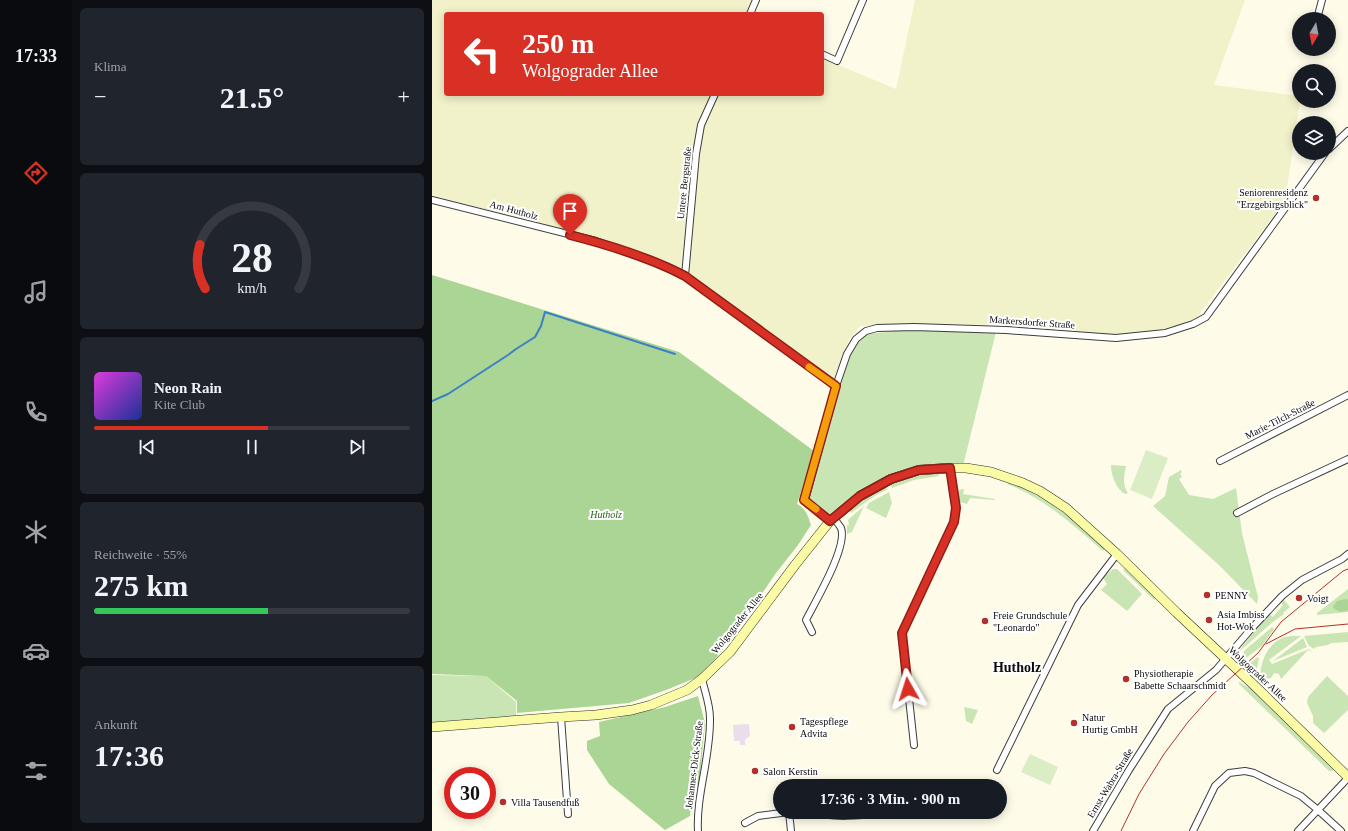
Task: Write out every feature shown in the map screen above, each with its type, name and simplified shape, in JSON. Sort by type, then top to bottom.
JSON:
[{"type":"main road","name":"Wolgograder Allee","points":[[432,727],[596,715],[632,710],[651,705],[687,690],[702,679],[730,652],[795,565],[832,519],[860,496],[891,479],[919,470],[966,468],[992,472],[1023,483],[1040,491],[1066,508],[1117,554],[1256,687],[1348,778]]},
{"type":"street","points":[[751,12],[756,0]]},
{"type":"street","points":[[824,55],[838,61],[863,0]]},
{"type":"street","points":[[1319,12],[1322,0]]},
{"type":"street","name":"Untere Bergstraße","points":[[685,276],[696,154],[701,125],[714,96]]},
{"type":"street","points":[[1336,142],[1348,131]]},
{"type":"street","name":"Markersdorfer Straße","points":[[832,519],[804,500],[836,386],[847,354],[856,339],[861,334],[876,328],[914,327],[1006,330],[1116,338],[1165,333],[1193,324],[1206,317],[1320,160]]},
{"type":"street","name":"Am Hutholz","points":[[432,200],[596,241],[668,267],[685,276],[836,386]]},
{"type":"street","name":"Marie-Tilch-Straße","points":[[1220,461],[1348,395]]},
{"type":"street","points":[[1237,513],[1273,494],[1348,459]]},
{"type":"street","points":[[914,745],[902,633],[954,522],[956,508],[950,468]]},
{"type":"street","points":[[812,632],[806,620],[833,566],[842,543],[841,529],[832,519]]},
{"type":"street","points":[[997,770],[1078,605],[1117,554]]},
{"type":"street","points":[[1226,659],[1251,629],[1282,596],[1302,580],[1342,559],[1348,554]]},
{"type":"street","name":"Ernst-Wabra-Straße","points":[[1093,831],[1128,770],[1168,709],[1216,670],[1226,659]]},
{"type":"street","name":"Johannes-Dick-Straße","points":[[698,831],[698,812],[704,781],[710,718],[702,679]]},
{"type":"street","points":[[561,717],[568,814]]},
{"type":"street","points":[[1192,831],[1215,786],[1229,773],[1245,771],[1254,773],[1301,796],[1341,831]]},
{"type":"street","points":[[1298,831],[1348,778]]},
{"type":"street","points":[[746,823],[758,816],[773,814]]},
{"type":"street","points":[[789,819],[790,831]]},
{"type":"shaded area","points":[[749,724],[750,736],[745,740],[745,745],[740,745],[740,741],[734,741],[733,725]]},
{"type":"green space","points":[[432,0],[752,0],[747,12],[444,12],[444,96],[824,96],[824,59],[896,89],[915,0],[1245,0],[1214,85],[1292,95],[1292,108],[1299,108],[1298,116],[1292,116],[1292,154],[1285,201],[1197,317],[1178,325],[1158,330],[1116,336],[1005,325],[913,324],[860,326],[850,338],[833,380],[682,268],[579,234],[432,195]]},
{"type":"green space","name":"Hutholz","points":[[432,275],[679,352],[814,451],[797,504],[805,510],[811,525],[733,636],[716,658],[698,677],[629,703],[517,713],[517,701],[486,676],[432,674]]},
{"type":"green space","points":[[914,329],[996,332],[963,466],[913,468],[843,504],[829,515],[809,499],[837,387],[850,355],[858,343],[867,334]]},
{"type":"green space","points":[[1146,450],[1168,458],[1152,499],[1130,490]]},
{"type":"green space","points":[[1111,465],[1126,466],[1124,483],[1128,493],[1125,494],[1119,489],[1113,477]]},
{"type":"green space","points":[[1181,470],[1182,472],[1180,474],[1182,477],[1179,479],[1189,495],[1213,499],[1236,488],[1242,533],[1258,597],[1257,604],[1220,566],[1153,506],[1165,496],[1169,477]]},
{"type":"green space","points":[[938,472],[939,476],[914,480],[892,488],[891,486],[891,484],[910,477]]},
{"type":"green space","points":[[1010,482],[1042,498],[1062,511],[1090,534],[1105,549],[1103,551],[1046,504],[1007,484]]},
{"type":"green space","points":[[884,487],[888,489],[873,497],[851,513],[849,510],[864,498]]},
{"type":"green space","points":[[964,489],[963,494],[995,499],[970,498],[967,504],[960,502],[958,491]]},
{"type":"green space","points":[[889,492],[892,503],[886,518],[866,508],[869,503]]},
{"type":"green space","points":[[864,506],[852,532],[847,534],[847,525],[849,525],[848,520]]},
{"type":"green space","points":[[1125,568],[1156,598],[1154,600],[1123,570]]},
{"type":"green space","points":[[1113,569],[1117,569],[1142,594],[1127,611],[1101,590],[1107,584],[1103,578]]},
{"type":"green space","points":[[1348,589],[1348,612],[1317,615],[1317,613]]},
{"type":"green space","points":[[1283,599],[1290,607],[1283,613],[1284,614],[1240,651],[1268,613],[1273,617],[1283,605],[1280,602]]},
{"type":"green space","points":[[1348,600],[1348,610],[1340,612],[1333,607],[1337,601]]},
{"type":"green space","points":[[1272,627],[1274,629],[1262,646],[1246,658],[1243,655],[1244,651]]},
{"type":"green space","points":[[1348,632],[1348,642],[1331,643],[1316,647],[1314,649],[1309,646],[1304,636]]},
{"type":"green space","points":[[1301,636],[1269,660],[1272,664],[1309,649],[1312,652],[1308,650],[1281,679],[1279,674],[1274,673],[1271,678],[1260,680],[1261,667],[1265,656],[1276,641],[1284,637]]},
{"type":"green space","points":[[1303,638],[1307,647],[1273,661]]},
{"type":"green space","points":[[1258,657],[1255,679],[1248,672],[1253,666],[1250,663]]},
{"type":"green space","points":[[432,675],[486,676],[516,702],[516,718],[432,722]]},
{"type":"green space","points":[[1327,676],[1348,696],[1348,710],[1324,733],[1313,723],[1313,716],[1307,703],[1308,697]]},
{"type":"green space","points":[[1239,682],[1251,689],[1334,769],[1333,771],[1329,771],[1239,684]]},
{"type":"green space","points":[[698,696],[705,723],[699,786],[694,785],[690,816],[665,830],[609,784],[587,750],[587,741],[600,736],[599,722],[665,707]]},
{"type":"green space","points":[[964,707],[978,710],[972,724],[966,721]]},
{"type":"green space","points":[[1030,754],[1058,767],[1050,785],[1021,772]]},
{"type":"waterway","points":[[432,401],[448,394],[535,337],[541,326],[545,312],[675,354]]},
{"type":"tram line","points":[[1121,831],[1139,794],[1164,754],[1188,722],[1212,695],[1258,653],[1281,622],[1343,571],[1348,569]]},
{"type":"tram line","points":[[1266,644],[1295,629],[1348,624]]},
{"type":"slow traffic","points":[[809,367],[836,386],[804,500],[816,509]]},
{"type":"place","name":"Seniorenresidenz \"Erzgebirgsblick\"","points":[[1316,198]]},
{"type":"place","name":"PENNY","points":[[1207,595]]},
{"type":"place","name":"Voigt","points":[[1299,598]]},
{"type":"place","name":"Asia Imbiss Hot-Wok","points":[[1209,620]]},
{"type":"place","name":"Freie Grundschule \"Leonardo\"","points":[[985,621]]},
{"type":"place","name":"Physiotherapie Babette Schaarschmidt","points":[[1126,679]]},
{"type":"place","name":"Natur Hurtig GmbH","points":[[1074,723]]},
{"type":"place","name":"Tagespflege Advita","points":[[792,727]]},
{"type":"place","name":"Salon Kerstin","points":[[755,771]]},
{"type":"place","name":"Villa Tausendfuß","points":[[503,802]]},
{"type":"district","name":"Hutholz","points":[[1017,667]]},
{"type":"route","points":[[570,235],[596,241],[631,253],[668,267],[685,276],[836,386],[804,500],[830,521],[860,496],[891,479],[919,470],[950,468],[956,508],[954,522],[902,633],[908,689]]}]
